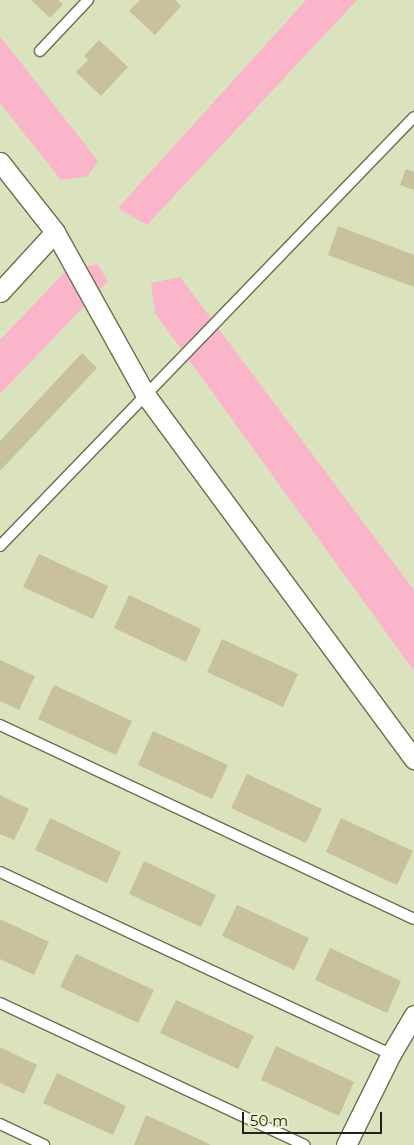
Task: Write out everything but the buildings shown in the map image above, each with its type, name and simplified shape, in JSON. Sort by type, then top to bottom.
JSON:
[{"type":"street","points":[[0,162],[55,232],[147,397],[414,759]]},
{"type":"street","points":[[0,292],[55,232]]},
{"type":"street","points":[[346,1145],[391,1054],[414,1015]]},
{"type":"lane","points":[[40,51],[88,0]]},
{"type":"lane","points":[[0,546],[147,397],[414,117]]},
{"type":"lane","points":[[0,724],[414,919]]},
{"type":"lane","points":[[0,872],[391,1054]]},
{"type":"lane","points":[[0,1003],[304,1145]]},
{"type":"lane","points":[[0,1124],[44,1145]]},
{"type":"shaded area","points":[[306,0],[357,0],[147,225],[118,208]]},
{"type":"shaded area","points":[[0,36],[98,161],[88,176],[61,180],[0,103]]},
{"type":"shaded area","points":[[97,264],[108,281],[0,394],[0,340],[66,271]]},
{"type":"shaded area","points":[[180,277],[414,590],[414,671],[155,313],[151,283]]}]
